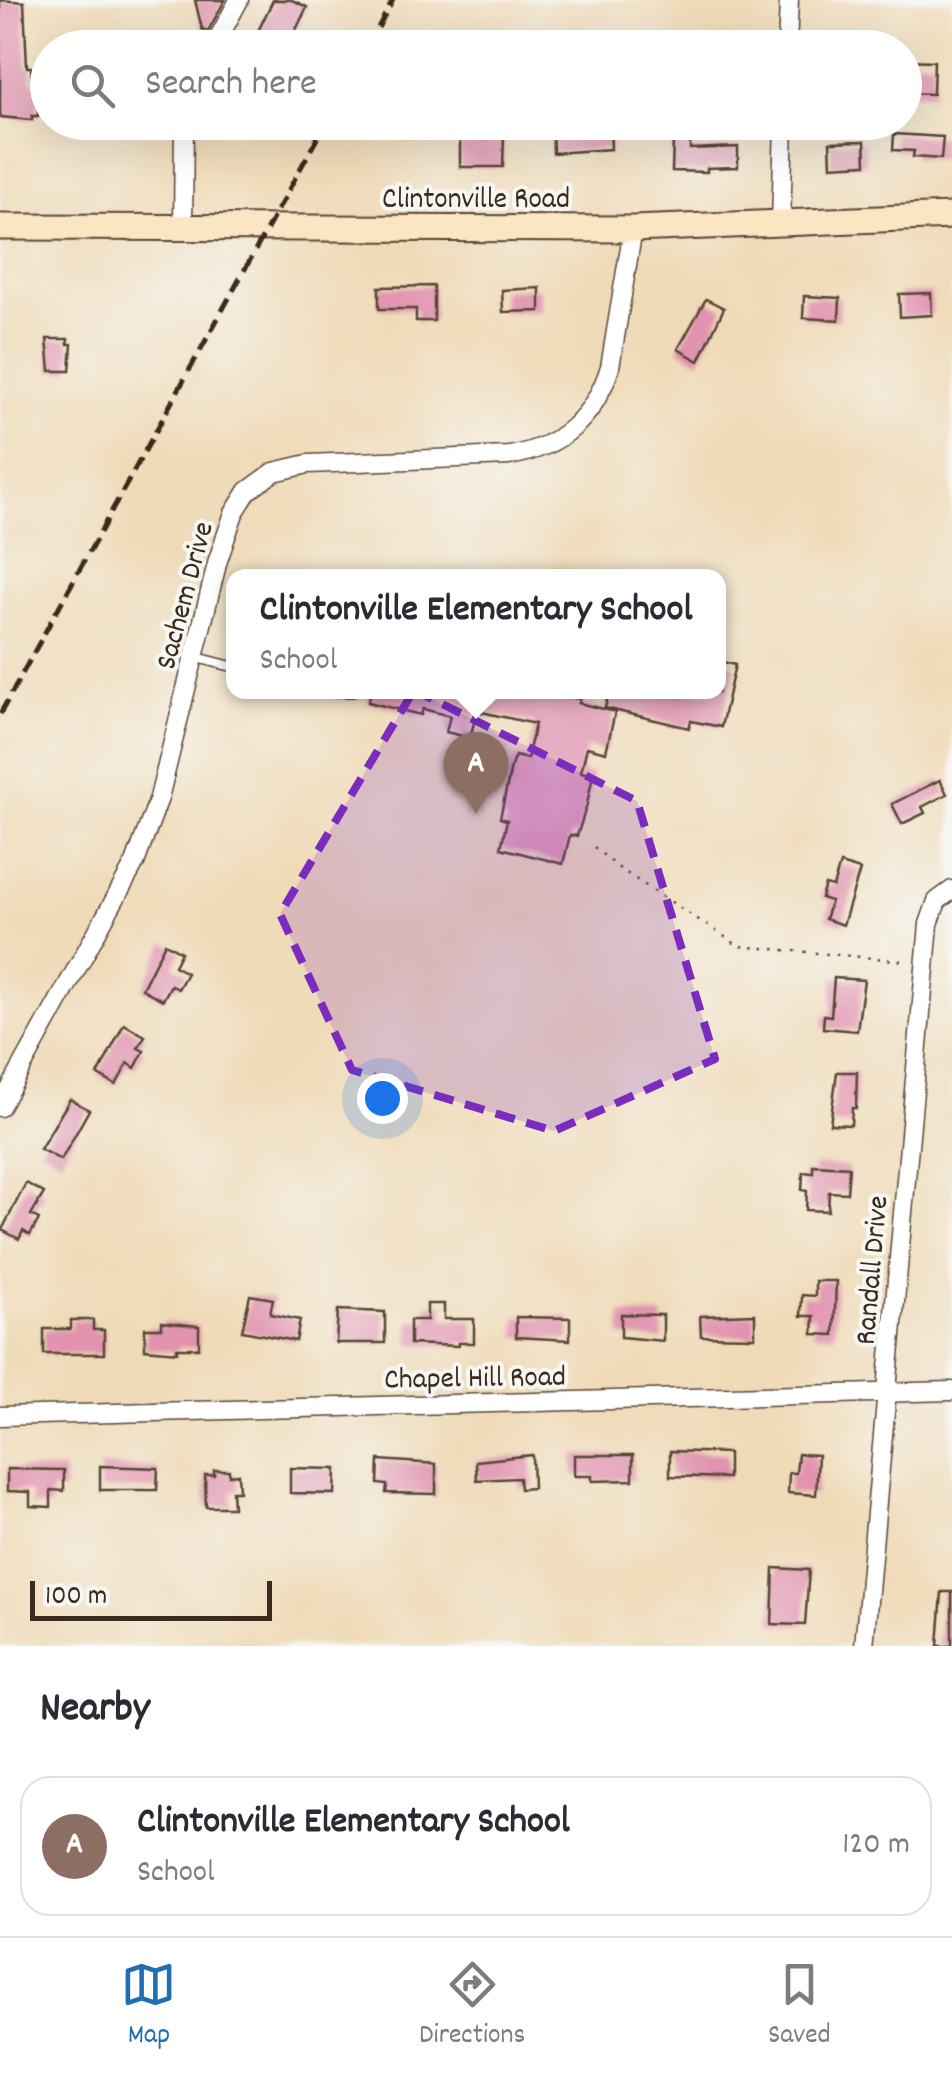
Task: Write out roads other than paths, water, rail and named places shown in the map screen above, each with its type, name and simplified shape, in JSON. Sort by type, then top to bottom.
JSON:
[{"type":"main road","name":"Clintonville Road","points":[[0,227],[633,229],[952,216]]},
{"type":"street","points":[[223,30],[239,0]]},
{"type":"street","points":[[788,30],[789,0]]},
{"type":"street","points":[[184,140],[184,230]]},
{"type":"street","points":[[780,224],[783,140]]},
{"type":"street","name":"Sachem Drive","points":[[0,1107],[148,832],[218,560],[234,513],[248,491],[260,480],[288,467],[308,464],[521,454],[546,447],[580,423],[596,402],[610,367],[633,229]]},
{"type":"street","name":"Randall Drive","points":[[864,1646],[930,924],[945,896]]},
{"type":"street","name":"Chapel Hill Road","points":[[0,1416],[952,1391]]},
{"type":"lane","points":[[195,656],[226,665]]},
{"type":"railway","points":[[377,30],[393,0]]},
{"type":"railway","points":[[0,714],[316,140]]},
{"type":"place","name":"Clintonville Elementary School","points":[[476,814]]}]
